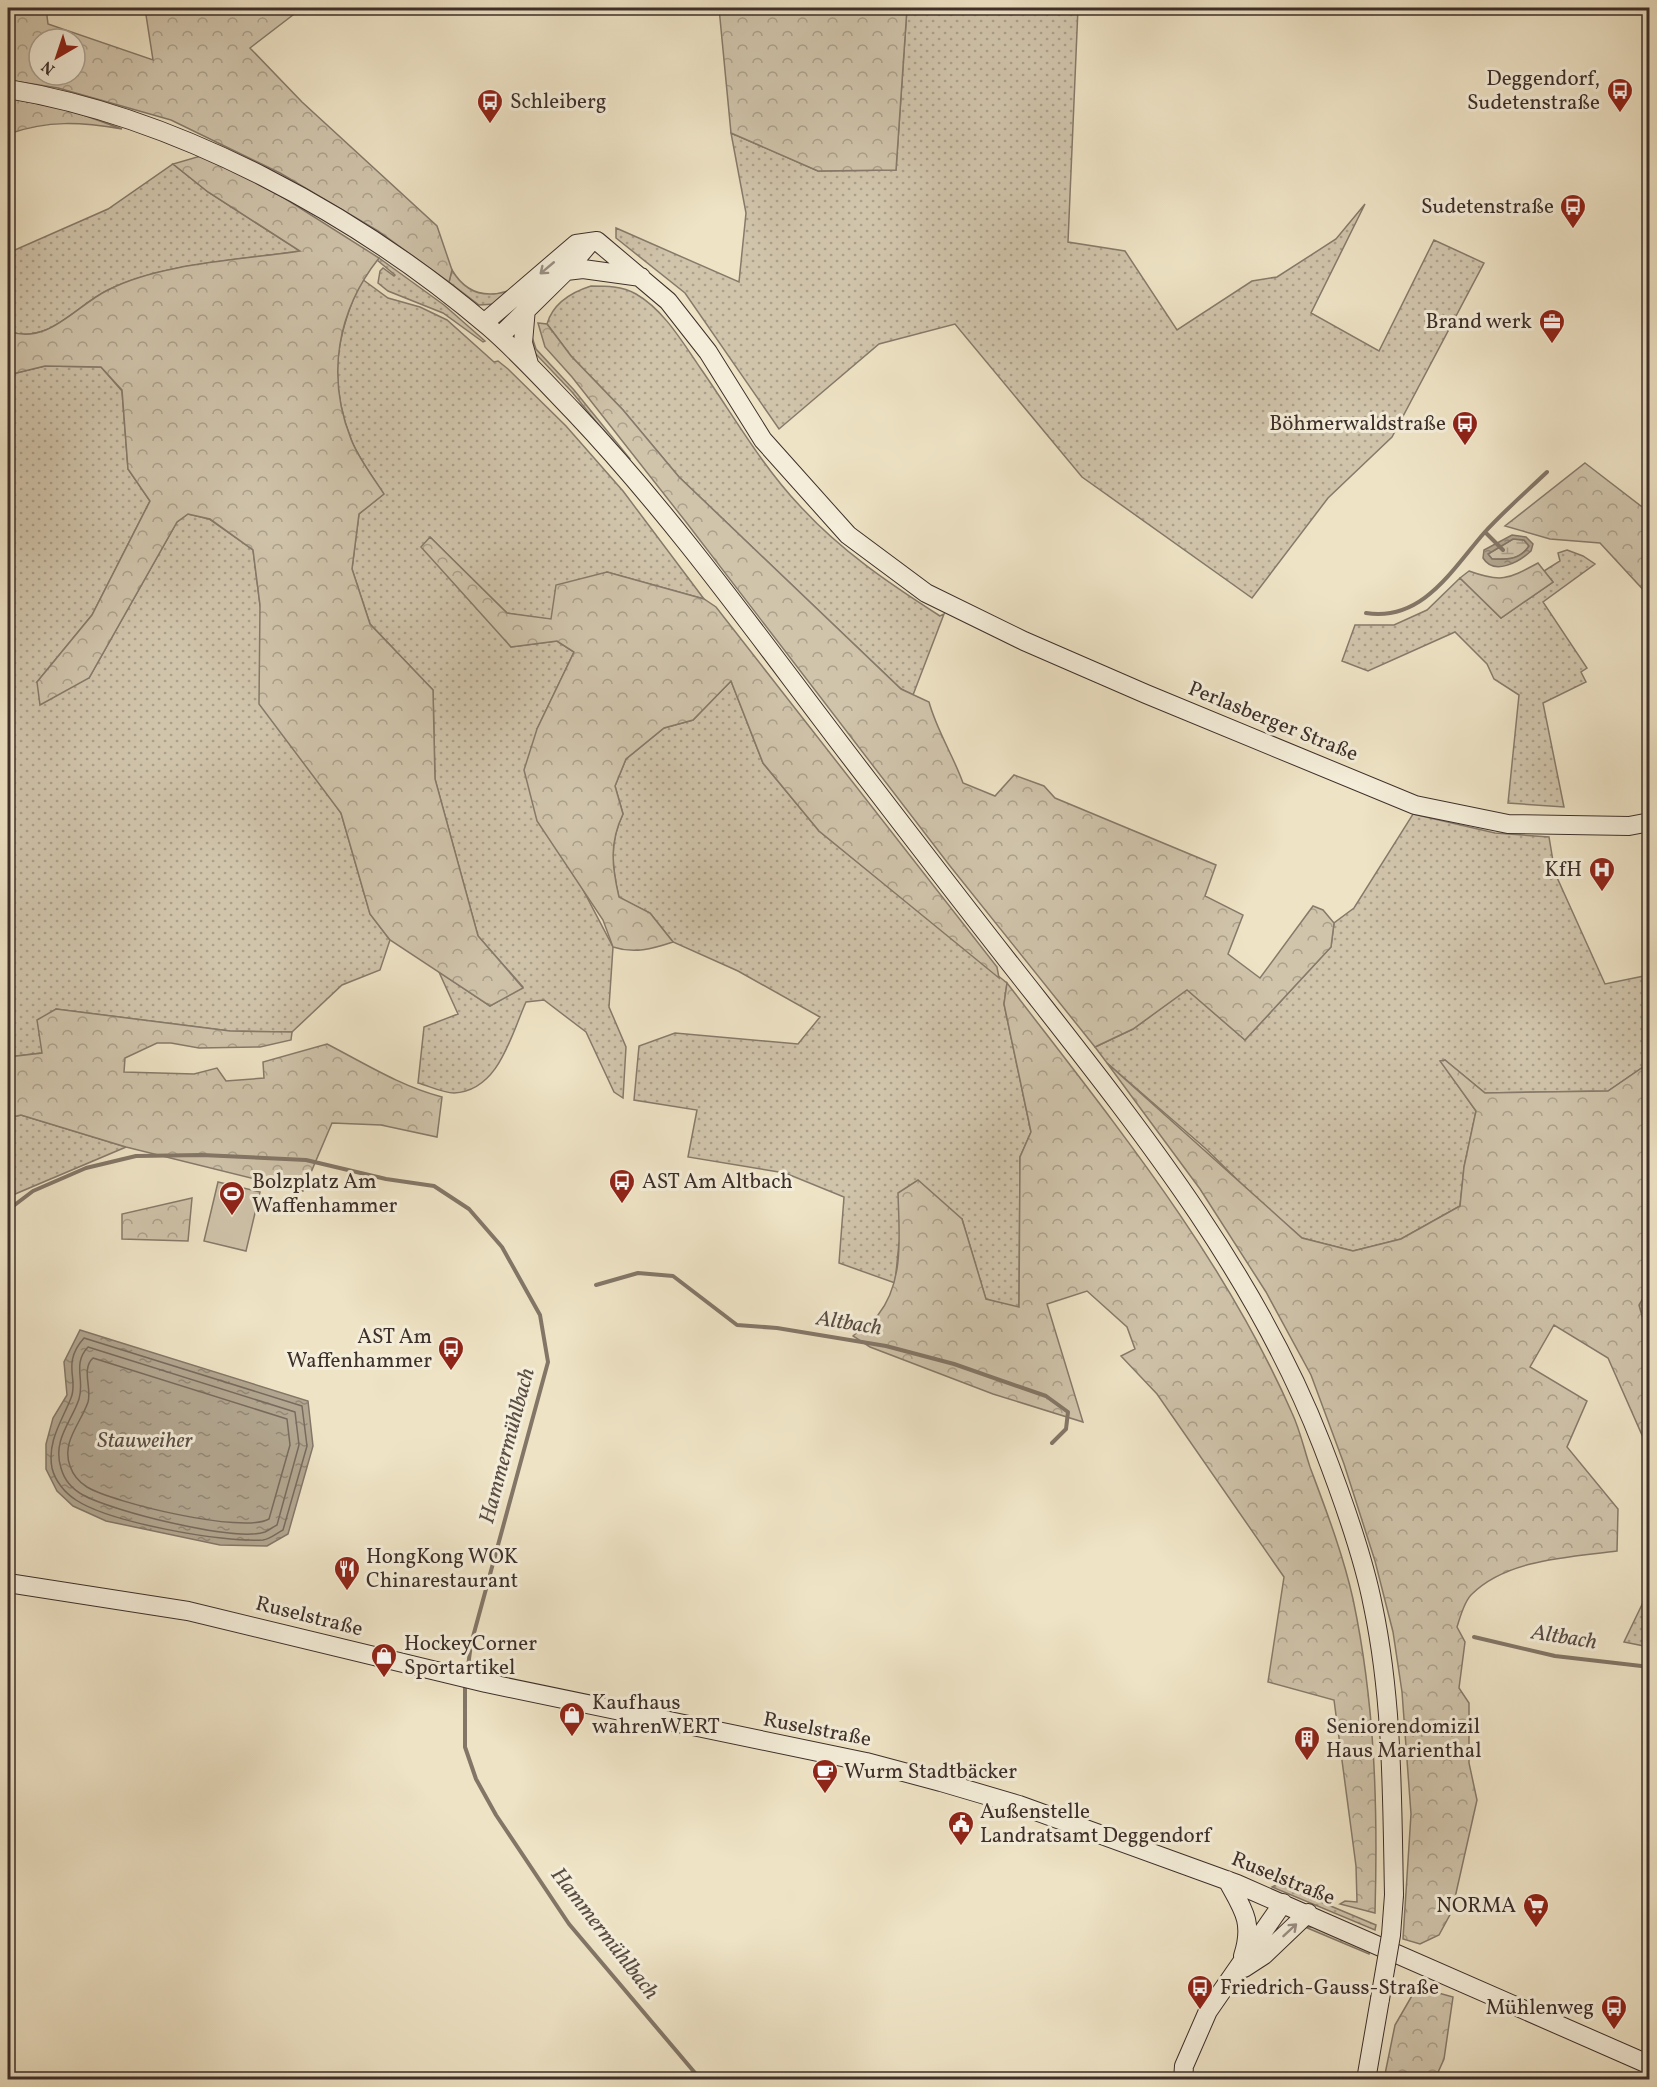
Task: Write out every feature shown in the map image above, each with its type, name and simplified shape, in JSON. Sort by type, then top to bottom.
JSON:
[{"type":"main road","points":[[8,89],[50,96],[163,131],[293,191],[371,239],[500,336],[619,460],[697,557],[1143,1132],[1238,1276],[1276,1344],[1322,1444],[1373,1603],[1391,1754],[1394,1894],[1391,1935],[1366,2079]]},
{"type":"main road","points":[[484,323],[576,244],[591,241]]},
{"type":"main road","points":[[500,336],[566,271],[591,241]]},
{"type":"main road","name":"Perlasberger Straße","points":[[591,241],[605,245],[668,301],[708,352],[763,440],[848,535],[926,593],[1024,641],[1415,805],[1508,824],[1620,826],[1650,822]]},
{"type":"main road","points":[[566,271],[583,269],[642,278]]},
{"type":"main road","points":[[526,308],[523,343],[530,366]]},
{"type":"main road","name":"Ruselstraße","points":[[8,1582],[188,1611],[486,1683],[866,1762],[1019,1805],[1227,1880],[1308,1913],[1650,2065]]},
{"type":"main road","points":[[1227,1880],[1248,1920],[1247,1942],[1238,1972]]},
{"type":"main road","points":[[1183,2079],[1184,2066],[1197,2032],[1217,1998],[1238,1972],[1283,1903]]},
{"type":"main road","points":[[1238,1972],[1264,1955],[1308,1913]]},
{"type":"green space","points":[[8,8],[46,8],[48,24],[57,27],[27,27],[27,83],[8,80]]},
{"type":"green space","points":[[153,8],[302,8],[250,48],[302,102],[437,226],[452,270],[449,282],[378,231],[280,173],[171,120],[52,87],[87,87],[87,37],[153,60],[146,15]]},
{"type":"green space","points":[[719,8],[907,8],[896,170],[818,171],[731,133]]},
{"type":"green space","points":[[907,8],[1078,8],[1068,242],[1125,251],[1177,330],[1252,281],[1277,277],[1336,239],[1365,204],[1311,313],[1379,351],[1434,240],[1484,263],[1392,437],[1328,498],[1252,598],[1082,477],[955,324],[879,344],[779,429],[685,293],[616,238],[616,228],[739,282],[746,213],[731,133],[818,171],[896,170]]},
{"type":"green space","points":[[8,98],[67,109],[122,129],[92,125],[51,124],[8,134]]},
{"type":"green space","points":[[204,155],[270,189],[379,258],[353,300],[345,322],[338,368],[343,415],[351,439],[384,494],[359,514],[352,569],[370,624],[433,690],[435,779],[478,936],[523,988],[490,1006],[390,940],[370,914],[341,813],[259,704],[260,605],[253,550],[210,519],[188,514],[177,522],[89,678],[40,705],[37,682],[92,615],[150,501],[128,469],[122,390],[101,367],[45,366],[8,375],[8,331],[22,334],[49,329],[108,290],[152,274],[201,264],[300,251],[208,192],[173,164]]},
{"type":"green space","points":[[173,164],[208,192],[300,251],[202,264],[153,274],[108,290],[49,329],[22,334],[8,331],[8,253],[108,209]]},
{"type":"green space","points":[[379,258],[444,305],[485,341],[483,342],[443,313],[388,291],[378,283],[380,271],[383,268],[395,275],[377,260]]},
{"type":"green space","points":[[452,270],[463,284],[475,292],[491,294],[508,291],[495,304],[479,305],[449,282]]},
{"type":"green space","points":[[362,279],[388,298],[420,307],[447,320],[494,362],[498,361],[508,369],[566,426],[623,491],[704,599],[607,572],[551,620],[507,613],[430,537],[511,647],[557,641],[574,652],[537,729],[579,882],[613,947],[609,1007],[626,1047],[623,1098],[614,1092],[586,1032],[544,1000],[526,1002],[501,1059],[482,1083],[469,1090],[454,1093],[418,1083],[424,1027],[458,1014],[439,972],[490,1006],[523,987],[478,936],[435,779],[433,690],[370,624],[352,569],[359,514],[383,494],[354,446],[339,397],[338,358],[341,339],[346,319]]},
{"type":"green space","points":[[591,286],[625,289],[636,294],[655,309],[680,338],[760,457],[800,506],[832,538],[867,566],[940,616],[944,614],[913,695],[901,689],[679,477],[623,410],[571,356],[547,324],[554,310],[564,299]]},
{"type":"green space","points":[[538,323],[547,324],[571,356],[623,410],[679,477],[901,689],[929,702],[963,783],[995,796],[1014,775],[1044,786],[1055,798],[1216,865],[1205,896],[1243,915],[1228,954],[1260,978],[1313,906],[1323,910],[1334,923],[1331,947],[1245,1040],[1187,990],[1133,1029],[1095,1047],[950,866],[686,522],[572,377],[545,347]]},
{"type":"green space","points":[[528,325],[536,349],[574,390],[630,459],[628,461],[572,392],[533,351]]},
{"type":"green space","points":[[45,366],[101,367],[122,391],[128,469],[150,501],[92,615],[37,682],[89,678],[177,522],[188,514],[209,519],[253,550],[260,605],[302,759],[341,813],[370,914],[390,940],[380,970],[342,985],[292,1032],[230,1031],[56,1009],[42,1053],[8,1057],[8,375]]},
{"type":"green space","points":[[1585,463],[1641,506],[1649,508],[1649,596],[1600,543],[1550,539],[1505,526]]},
{"type":"green space","points":[[430,537],[507,613],[551,619],[556,585],[607,572],[704,599],[716,607],[997,967],[999,978],[819,831],[763,763],[731,681],[693,720],[664,728],[626,759],[615,786],[623,814],[615,835],[613,855],[619,897],[650,913],[673,942],[643,950],[613,947],[603,920],[537,821],[524,770],[537,729],[574,652],[557,641],[511,647],[421,547]]},
{"type":"green space","points":[[1513,539],[1524,540],[1529,546],[1522,554],[1513,558],[1492,559],[1488,554]]},
{"type":"green space","points":[[1567,550],[1595,564],[1543,602],[1587,668],[1581,672],[1586,682],[1543,703],[1564,807],[1508,803],[1519,695],[1494,679],[1487,664],[1455,632],[1368,671],[1342,661],[1355,625],[1394,625],[1427,610],[1460,578],[1501,618],[1553,582],[1544,571],[1560,561],[1558,553]]},
{"type":"green space","points":[[1538,563],[1553,582],[1501,618],[1460,578],[1469,571],[1489,577],[1505,578]]},
{"type":"green space","points":[[731,681],[763,763],[819,831],[1007,983],[1004,1004],[1031,1132],[1020,1157],[1019,1308],[986,1300],[962,1219],[899,1243],[895,1283],[839,1263],[844,1197],[785,1173],[688,1157],[697,1110],[634,1100],[639,1046],[675,1033],[798,1044],[820,1017],[738,971],[673,942],[650,913],[619,898],[613,855],[615,835],[623,814],[615,786],[626,759],[664,728],[693,720]]},
{"type":"green space","points":[[1413,814],[1495,833],[1549,837],[1555,873],[1605,984],[1649,975],[1649,1063],[1608,1091],[1485,1093],[1445,1060],[1441,1061],[1476,1111],[1464,1167],[1460,1206],[1401,1239],[1353,1251],[1302,1238],[1257,1199],[1205,1148],[1107,1063],[1095,1047],[1133,1029],[1187,989],[1245,1040],[1331,947],[1334,923],[1354,908]]},
{"type":"green space","points":[[1007,983],[1125,1137],[1199,1243],[1233,1298],[1295,1419],[1344,1565],[1360,1638],[1373,1755],[1376,1834],[1375,1913],[1340,1904],[1345,1901],[1357,1902],[1356,1866],[1334,1700],[1268,1682],[1284,1577],[1157,1394],[1121,1356],[1135,1349],[1127,1327],[1087,1291],[1047,1304],[1083,1422],[993,1394],[870,1347],[853,1336],[878,1315],[887,1302],[893,1287],[899,1256],[898,1193],[918,1180],[962,1219],[986,1299],[1019,1307],[1020,1157],[1031,1132],[1004,1004]]},
{"type":"green space","points":[[56,1009],[230,1031],[292,1032],[291,1040],[260,1047],[199,1048],[157,1043],[125,1058],[124,1072],[194,1074],[217,1068],[226,1081],[264,1078],[263,1062],[327,1044],[397,1080],[442,1097],[437,1137],[381,1125],[332,1123],[303,1191],[126,1147],[21,1115],[8,1118],[8,1057],[42,1053],[37,1020]]},
{"type":"green space","points":[[1445,1060],[1485,1093],[1608,1091],[1649,1063],[1650,1286],[1639,1305],[1649,1341],[1650,1461],[1649,1451],[1608,1358],[1554,1325],[1530,1367],[1587,1401],[1567,1447],[1618,1509],[1617,1551],[1560,1558],[1521,1567],[1486,1582],[1469,1597],[1457,1627],[1465,1642],[1459,1688],[1469,1703],[1469,1763],[1477,1800],[1452,1911],[1439,1935],[1420,1944],[1403,1939],[1411,1814],[1402,1692],[1393,1632],[1375,1561],[1344,1464],[1311,1375],[1266,1292],[1200,1189],[1107,1063],[1302,1238],[1353,1251],[1401,1239],[1460,1206],[1464,1167],[1476,1111],[1440,1061]]},
{"type":"green space","points":[[21,1115],[126,1147],[8,1197],[8,1118]]},
{"type":"green space","name":"Bolzplatz Am Waffenhammer","points":[[218,1182],[260,1192],[246,1251],[204,1241]]},
{"type":"green space","points":[[192,1198],[188,1241],[122,1239],[122,1214]]},
{"type":"green space","points":[[1649,1286],[1649,1341],[1639,1305]]},
{"type":"green space","points":[[1649,1590],[1649,1647],[1624,1642]]},
{"type":"green space","points":[[1278,1884],[1376,1925],[1375,1930],[1272,1887]]},
{"type":"green space","points":[[1305,1927],[1317,1927],[1370,1950],[1369,1954]]},
{"type":"green space","points":[[1417,1987],[1453,1997],[1444,2059],[1435,2079],[1384,2079],[1395,2025]]},
{"type":"water","points":[[1512,535],[1526,537],[1533,544],[1531,551],[1520,559],[1500,567],[1493,566],[1483,558],[1484,550]],"holes":[[[1513,539],[1524,540],[1529,546],[1517,557],[1492,559],[1488,554]]]},
{"type":"water","name":"Stauweiher","points":[[80,1330],[308,1401],[313,1446],[288,1534],[267,1546],[220,1545],[106,1521],[73,1506],[57,1491],[46,1469],[46,1444],[53,1418],[67,1395],[64,1362]]},
{"type":"waterway","points":[[1366,613],[1386,614],[1404,610],[1420,601],[1447,577],[1507,509],[1547,472]]},
{"type":"waterway","points":[[1485,532],[1503,550]]},
{"type":"waterway","name":"Hammermühlbach","points":[[8,1210],[33,1191],[86,1168],[136,1156],[202,1155],[306,1160],[386,1179],[434,1186],[469,1209],[502,1247],[540,1315],[548,1362],[471,1644],[467,1674]]},
{"type":"waterway","name":"Altbach","points":[[596,1285],[638,1273],[673,1276],[737,1325],[777,1328],[886,1346],[954,1364],[1046,1396],[1068,1412],[1066,1429],[1052,1443]]},
{"type":"waterway","name":"Altbach","points":[[1474,1637],[1555,1656],[1650,1667]]},
{"type":"waterway","name":"Hammermühlbach","points":[[465,1685],[465,1747],[476,1779],[496,1815],[569,1924],[701,2080]]},
{"type":"place","name":"Deggendorf, Sudetenstraße","points":[[1620,114]]},
{"type":"place","name":"Schleiberg","points":[[490,125]]},
{"type":"place","name":"Sudetenstraße","points":[[1573,230]]},
{"type":"place","name":"Brand werk","points":[[1552,345]]},
{"type":"place","name":"Böhmerwaldstraße","points":[[1465,447]]},
{"type":"place","name":"KfH","points":[[1602,893]]},
{"type":"place","name":"AST Am Altbach","points":[[622,1205]]},
{"type":"place","name":"Bolzplatz Am Waffenhammer","points":[[232,1217]]},
{"type":"place","name":"AST Am Waffenhammer","points":[[451,1372]]},
{"type":"place","name":"HongKong WOK Chinarestaurant","points":[[347,1592]]},
{"type":"place","name":"HockeyCorner Sportartikel","points":[[384,1679]]},
{"type":"place","name":"Kaufhaus wahrenWERT","points":[[572,1738]]},
{"type":"place","name":"Seniorendomizil Haus Marienthal","points":[[1307,1762]]},
{"type":"place","name":"Wurm Stadtbäcker","points":[[825,1795]]},
{"type":"place","name":"Außenstelle Landratsamt Deggendorf","points":[[961,1847]]},
{"type":"place","name":"NORMA","points":[[1536,1929]]},
{"type":"place","name":"Friedrich-Gauss-Straße","points":[[1200,2011]]},
{"type":"place","name":"Mühlenweg","points":[[1614,2031]]}]
